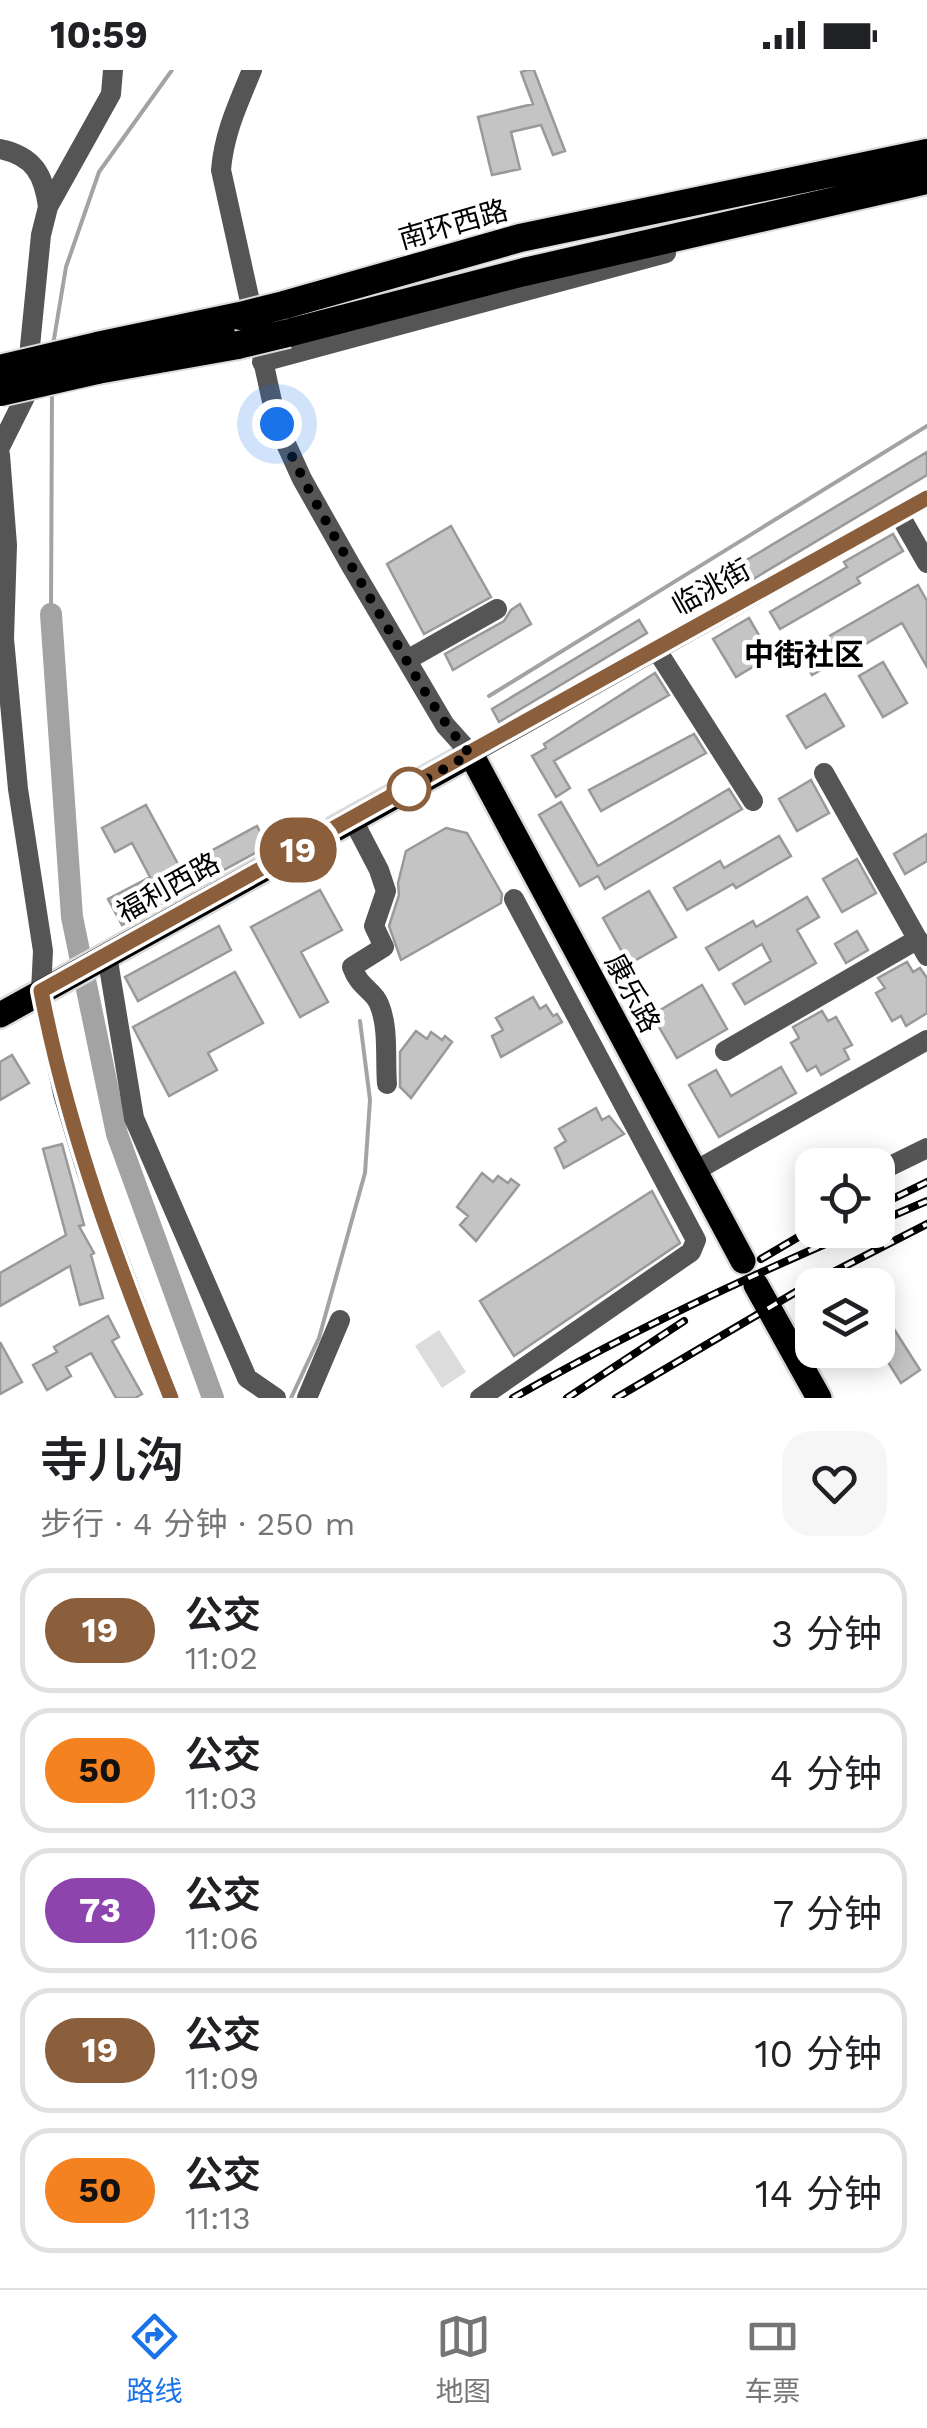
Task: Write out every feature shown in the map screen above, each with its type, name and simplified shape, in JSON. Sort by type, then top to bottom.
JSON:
[{"type":"highway","name":"南环西路","points":[[0,368],[238,345],[286,319],[520,238],[927,153]]},
{"type":"highway","name":"南环西路","points":[[0,392],[97,358],[240,316],[286,319],[524,272],[927,180]]},
{"type":"main road","name":"福利西路","points":[[0,1015],[470,754]]},
{"type":"main road","name":"康乐路","points":[[470,754],[744,1260]]},
{"type":"main road","points":[[756,1286],[820,1398]]},
{"type":"street","points":[[0,447],[25,398],[41,235],[48,207],[111,94],[113,70]]},
{"type":"street","points":[[252,70],[229,124],[221,170],[277,424],[302,479],[444,725],[470,754]]},
{"type":"street","points":[[0,149],[26,158],[46,183],[48,207]]},
{"type":"street","points":[[262,362],[748,230],[798,210]]},
{"type":"street","points":[[0,455],[7,545],[6,658],[18,789],[63,1094],[86,1170],[170,1398]]},
{"type":"street","name":"临洮街","points":[[470,754],[927,498]]},
{"type":"street","points":[[899,514],[927,564]]},
{"type":"street","points":[[406,660],[497,609]]},
{"type":"street","points":[[656,649],[753,801]]},
{"type":"street","points":[[725,1051],[922,948],[824,773]]},
{"type":"street","points":[[353,820],[380,870],[386,891],[374,926],[384,947],[352,967],[358,984],[378,1000],[387,1084]]},
{"type":"street","points":[[480,1398],[691,1252],[696,1240],[514,899]]},
{"type":"street","points":[[104,957],[134,1118],[247,1378],[276,1398]]},
{"type":"street","points":[[696,1171],[927,1040]]},
{"type":"street","points":[[895,1164],[927,1148]]},
{"type":"street","points":[[307,1398],[340,1320]]},
{"type":"shaded area","points":[[439,1330],[466,1372],[442,1388],[415,1346]]},
{"type":"building","points":[[534,70],[565,151],[553,155],[541,125],[511,132],[520,169],[492,175],[478,117],[533,104],[521,72]]},
{"type":"building","points":[[927,452],[927,475],[745,584],[735,567]]},
{"type":"building","points":[[451,526],[491,597],[424,634],[387,564]]},
{"type":"building","points":[[893,534],[903,551],[857,578],[860,583],[780,629],[770,612],[847,567],[844,562]]},
{"type":"building","points":[[918,585],[927,601],[927,667],[902,623],[812,675],[800,653]]},
{"type":"building","points":[[520,604],[531,624],[453,670],[445,654],[504,621]]},
{"type":"building","points":[[749,618],[771,656],[736,677],[713,639]]},
{"type":"building","points":[[639,620],[647,633],[499,722],[492,709]]},
{"type":"building","points":[[883,662],[907,703],[883,717],[859,676]]},
{"type":"building","points":[[655,673],[669,695],[554,761],[570,788],[556,797],[532,756],[546,748],[544,744]]},
{"type":"building","points":[[825,694],[844,726],[806,748],[787,716]]},
{"type":"building","points":[[694,734],[706,753],[601,811],[589,790]]},
{"type":"building","points":[[811,780],[829,813],[797,831],[779,799]]},
{"type":"building","points":[[729,789],[742,809],[605,889],[598,876],[580,886],[539,815],[561,802],[598,866]]},
{"type":"building","points":[[146,805],[191,888],[122,925],[108,899],[150,877],[132,843],[115,852],[102,828]]},
{"type":"building","points":[[257,826],[268,846],[220,872],[209,852]]},
{"type":"building","points":[[446,828],[467,833],[502,894],[501,903],[401,960],[389,926],[406,851]]},
{"type":"building","points":[[927,834],[927,861],[905,874],[894,854]]},
{"type":"building","points":[[779,836],[791,856],[736,888],[733,884],[687,910],[674,888],[720,861],[724,868]]},
{"type":"building","points":[[857,859],[876,893],[842,912],[823,879]]},
{"type":"building","points":[[320,890],[342,930],[301,952],[328,1002],[300,1017],[251,927]]},
{"type":"building","points":[[649,891],[676,937],[629,964],[603,918]]},
{"type":"building","points":[[807,897],[819,917],[797,930],[816,963],[745,1004],[733,984],[771,961],[762,944],[719,970],[706,948],[753,921],[756,927]]},
{"type":"building","points":[[219,926],[231,950],[138,1001],[125,977]]},
{"type":"building","points":[[857,931],[868,950],[846,963],[835,944]]},
{"type":"building","points":[[907,962],[913,972],[920,968],[927,978],[927,1013],[906,1026],[901,1016],[892,1021],[876,993],[885,988],[878,978]]},
{"type":"building","points":[[235,972],[263,1023],[208,1053],[217,1070],[169,1096],[133,1027]]},
{"type":"building","points":[[702,985],[727,1029],[677,1058],[652,1015]]},
{"type":"building","points":[[533,997],[540,1009],[546,1005],[562,1022],[501,1057],[492,1036],[503,1030],[496,1018]]},
{"type":"building","points":[[822,1011],[828,1021],[836,1017],[852,1045],[844,1049],[849,1059],[821,1075],[816,1066],[807,1071],[791,1043],[799,1038],[793,1027]]},
{"type":"building","points":[[416,1031],[427,1039],[431,1032],[452,1042],[411,1098],[400,1087],[400,1052]]},
{"type":"building","points":[[12,1055],[29,1083],[0,1100],[0,1062]]},
{"type":"building","points":[[781,1067],[796,1093],[719,1137],[689,1085],[716,1070],[731,1096]]},
{"type":"building","points":[[596,1108],[602,1120],[609,1116],[624,1134],[564,1168],[555,1148],[566,1141],[559,1129]]},
{"type":"building","points":[[62,1144],[84,1225],[79,1226],[94,1253],[91,1255],[103,1298],[80,1305],[70,1266],[0,1306],[0,1273],[66,1235],[43,1149]]},
{"type":"building","points":[[482,1173],[493,1182],[498,1176],[519,1185],[476,1241],[460,1225],[468,1216],[457,1207]]},
{"type":"building","points":[[652,1191],[680,1243],[514,1356],[480,1301]]},
{"type":"building","points":[[108,1316],[119,1337],[112,1341],[142,1394],[116,1398],[91,1353],[66,1367],[71,1376],[47,1390],[33,1365],[57,1352],[54,1347]]},
{"type":"building","points":[[895,1331],[920,1370],[901,1383],[892,1368],[895,1368]]},
{"type":"building","points":[[0,1342],[22,1382],[0,1394]]},
{"type":"waterway","points":[[53,345],[66,267],[99,172],[172,70]]},
{"type":"waterway","points":[[51,614],[52,390]]},
{"type":"waterway","points":[[489,696],[927,426]]},
{"type":"waterway","points":[[51,614],[72,917],[117,1134],[213,1398]]},
{"type":"waterway","points":[[291,1398],[319,1338],[365,1173],[370,1100],[360,1021]]},
{"type":"railway","points":[[895,1198],[927,1182]]},
{"type":"railway","points":[[895,1215],[927,1201]]},
{"type":"railway","points":[[616,1398],[806,1286],[927,1224]]},
{"type":"railway","points":[[761,1259],[795,1239]]},
{"type":"railway","points":[[513,1398],[683,1309],[816,1248]]},
{"type":"railway","points":[[567,1398],[684,1321]]},
{"type":"bus line","name":"19","points":[[171,1398],[130,1298],[86,1170],[63,1094],[41,991],[927,498]]},
{"type":"district","name":"中街社区","points":[[804,655]]},
{"type":"route","points":[[277,424],[302,479],[444,725],[470,754],[409,789]]}]
